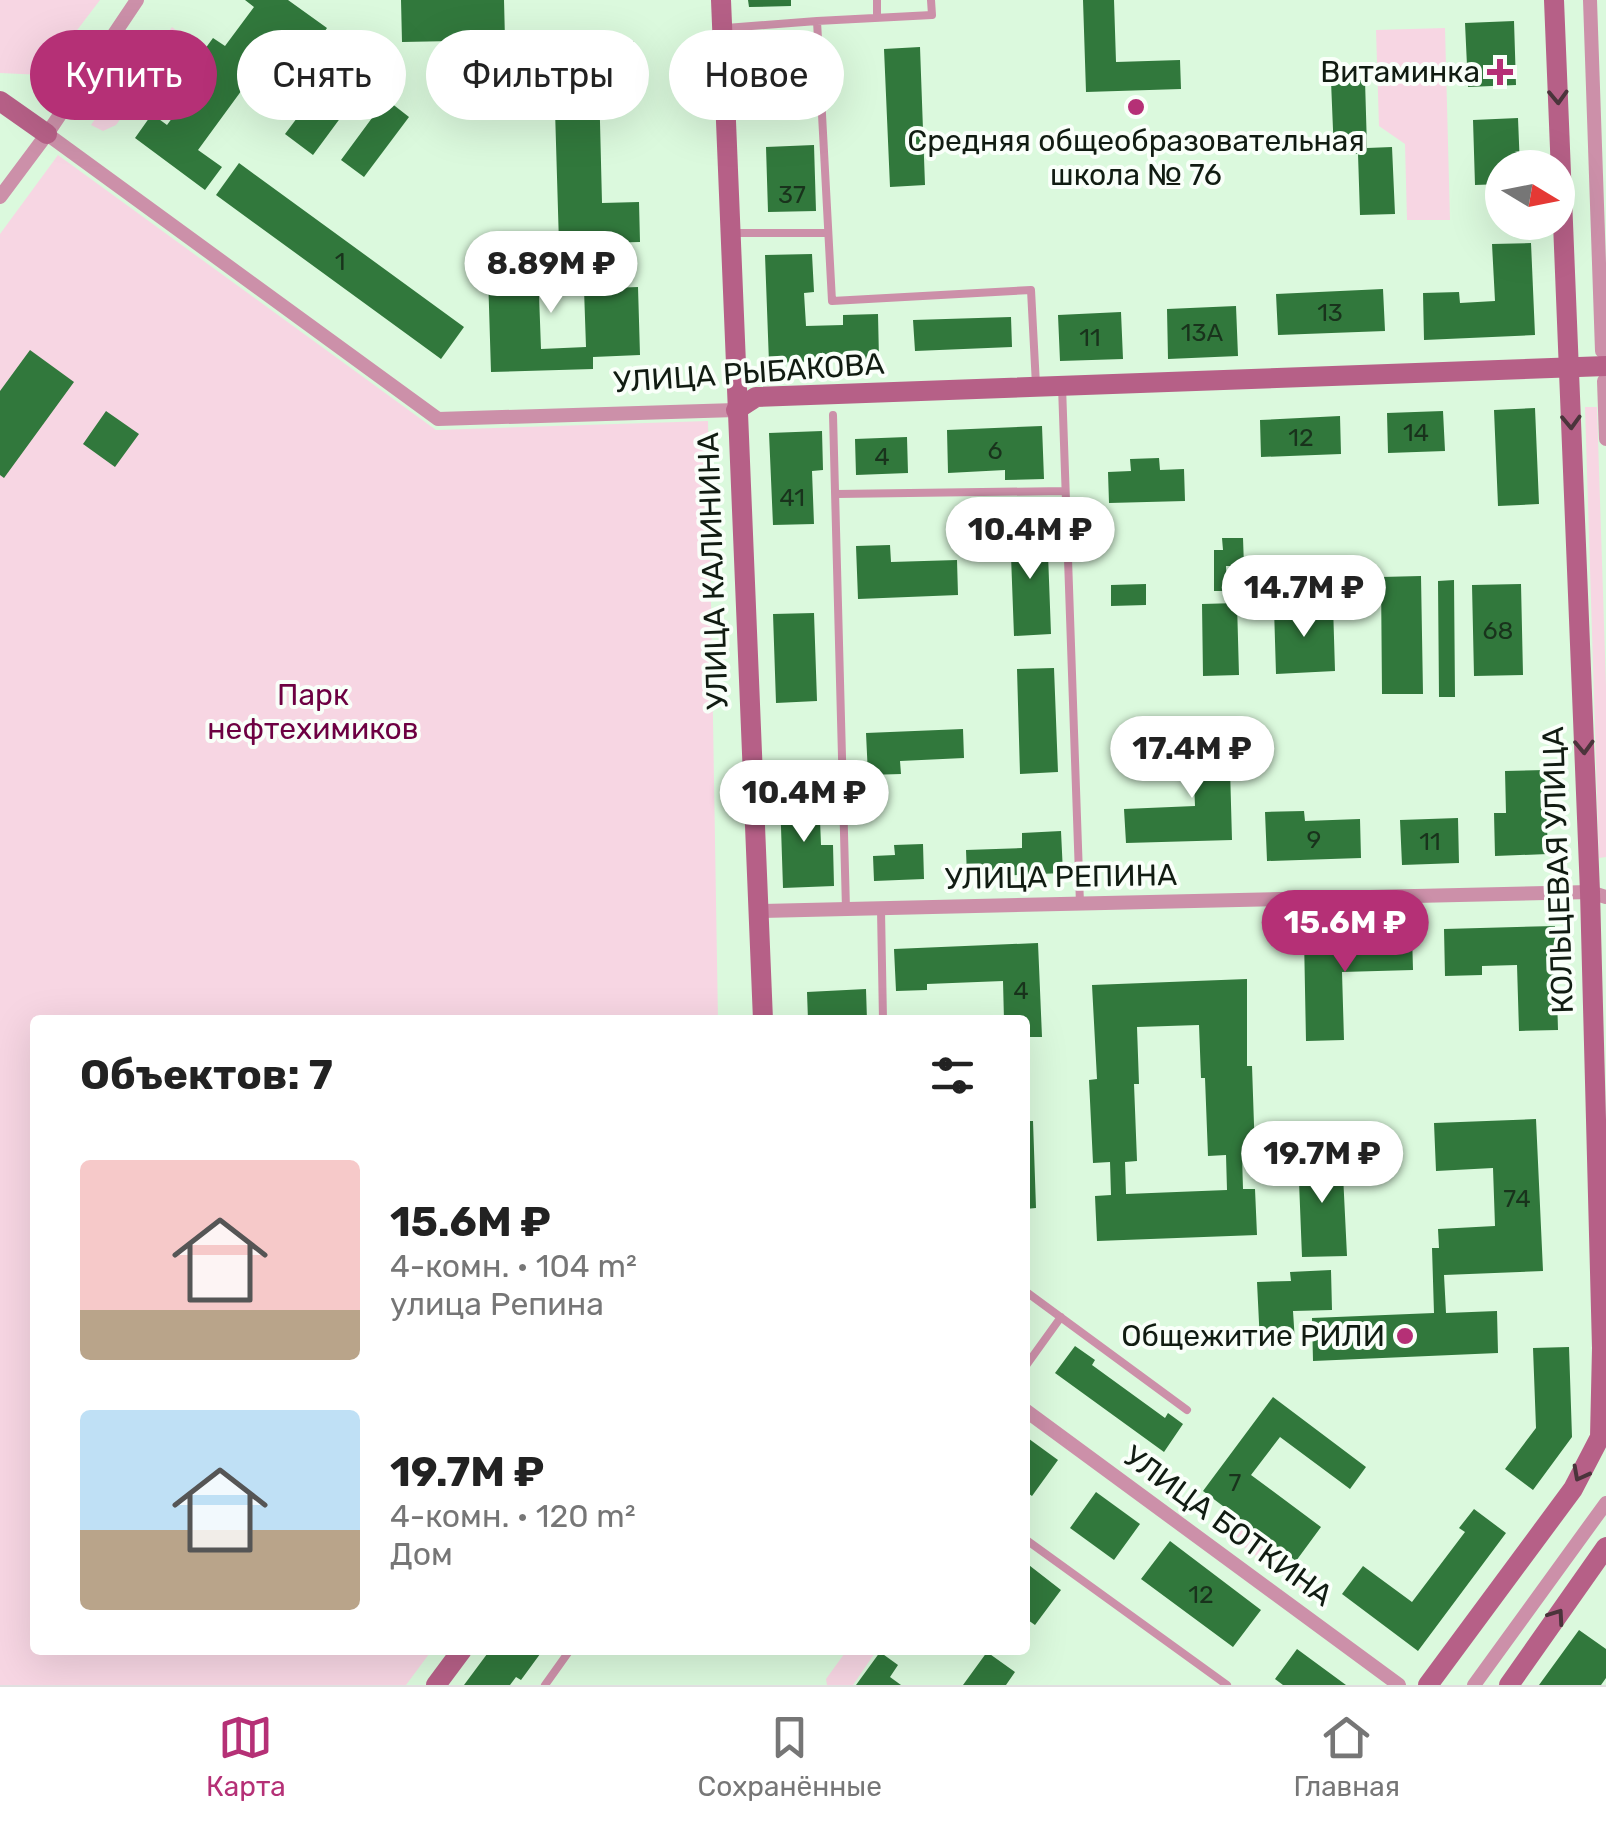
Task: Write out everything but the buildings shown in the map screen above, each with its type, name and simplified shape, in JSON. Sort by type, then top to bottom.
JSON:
[{"type":"street","points":[[0,197],[136,0]]},
{"type":"street","name":"УЛИЦА КАЛИНИНА","points":[[720,0],[762,1015]]},
{"type":"street","name":"КОЛЬЦЕВАЯ УЛИЦА","points":[[1428,1685],[1573,1489],[1600,1437],[1598,894],[1569,370],[1554,0]]},
{"type":"street","points":[[1590,0],[1606,439]]},
{"type":"street","name":"УЛИЦА РЫБАКОВА","points":[[0,100],[438,419],[736,410],[756,396],[1604,366]]},
{"type":"street","name":"УЛИЦА РЕПИНА","points":[[757,911],[1598,894]]},
{"type":"street","name":"УЛИЦА БОТКИНА","points":[[1030,1414],[1399,1685]]},
{"type":"street","points":[[1474,1685],[1606,1503]]},
{"type":"street","points":[[1509,1685],[1606,1548]]},
{"type":"street","points":[[436,1685],[458,1655]]},
{"type":"lane","points":[[876,0],[877,18]]},
{"type":"lane","points":[[722,28],[932,15],[931,0]]},
{"type":"lane","points":[[817,22],[832,301],[1032,290],[1036,387]]},
{"type":"lane","points":[[729,234],[828,233]]},
{"type":"lane","points":[[1062,386],[1080,904]]},
{"type":"lane","points":[[834,415],[846,909]]},
{"type":"lane","points":[[837,494],[1065,491]]},
{"type":"lane","points":[[881,908],[883,1015]]},
{"type":"lane","points":[[1030,1295],[1187,1410]]},
{"type":"lane","points":[[1030,1360],[1061,1318]]},
{"type":"lane","points":[[1030,1543],[1227,1685]]},
{"type":"lane","points":[[545,1685],[566,1655]]},
{"type":"green space","points":[[0,0],[100,0],[77,30],[30,30],[30,74],[0,73]]},
{"type":"green space","points":[[1445,28],[1450,220],[1407,220],[1405,144],[1379,126],[1376,30]]},
{"type":"green space","points":[[94,120],[120,120],[103,131],[91,125]]},
{"type":"green space","name":"Парк нефтехимиков","points":[[58,155],[436,430],[708,421],[718,1015],[30,1015],[30,1655],[428,1655],[406,1685],[0,1685],[0,234]]},
{"type":"green space","points":[[1585,407],[1597,407],[1606,687],[1606,857],[1599,858]]},
{"type":"green space","points":[[1236,1524],[1313,1581],[1300,1588],[1232,1538]]},
{"type":"green space","points":[[843,1655],[874,1655],[853,1685],[827,1685],[826,1679]]},
{"type":"place","name":"Витаминка","points":[[1500,72]]},
{"type":"place","name":"Средняя общеобразовательная школа № 76","points":[[1136,107]]},
{"type":"place","name":"Общежитие РИЛИ","points":[[1405,1336]]}]
